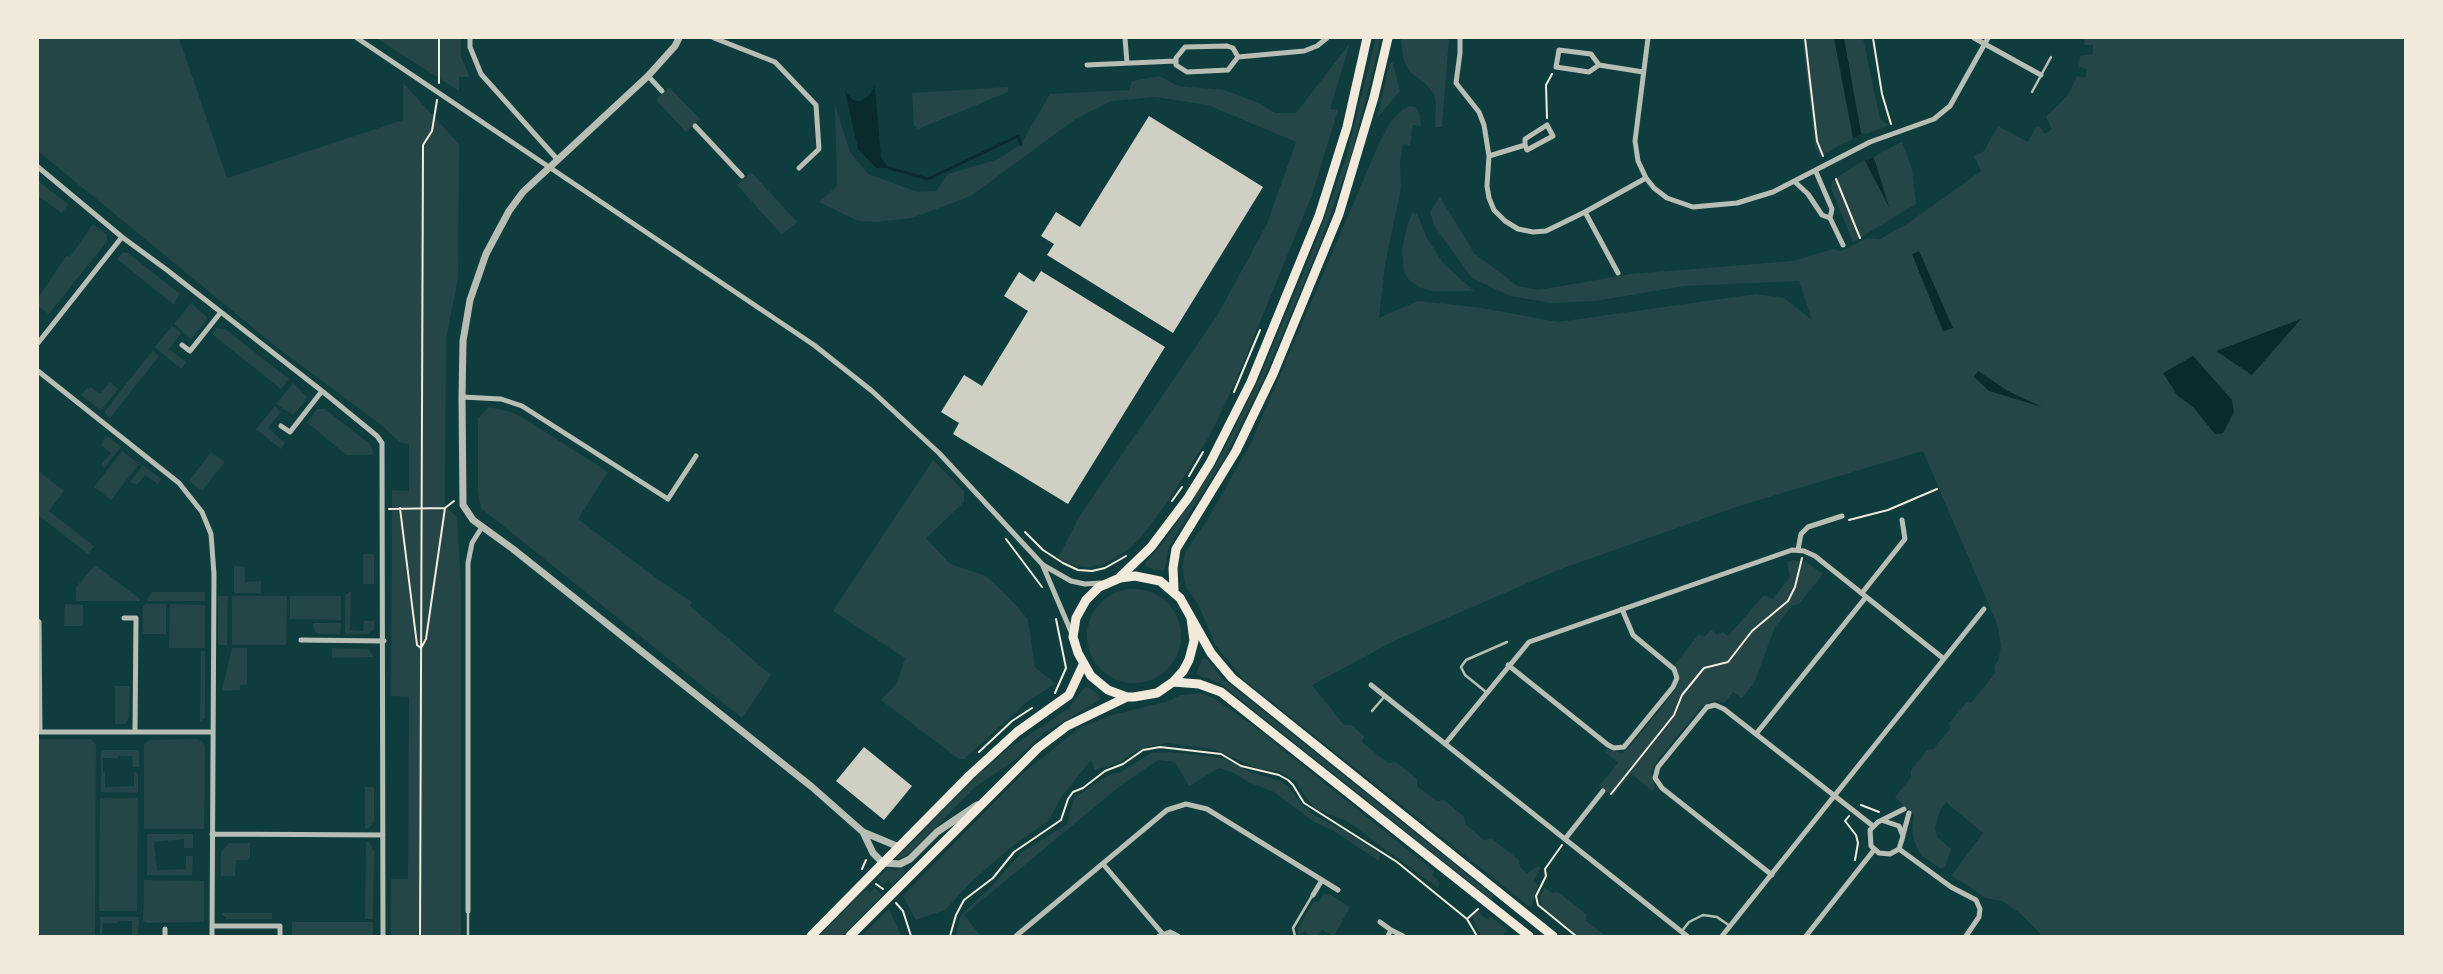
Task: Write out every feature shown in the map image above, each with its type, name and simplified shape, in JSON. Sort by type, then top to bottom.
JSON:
[{"type":"main road","points":[[1120,578],[1151,547],[1188,498],[1210,463],[1251,382],[1319,216],[1347,127],[1367,38]]},
{"type":"main road","points":[[1174,590],[1173,568],[1176,549],[1236,451],[1273,374],[1339,214],[1374,97],[1388,38]]},
{"type":"main road","points":[[1127,697],[1099,684],[1083,665],[1073,637],[1076,618],[1086,600],[1108,582],[1135,576],[1160,581],[1174,590],[1211,653],[1232,678],[1553,936]]},
{"type":"main road","points":[[850,936],[1019,765],[1052,736],[1084,717],[1127,697],[1157,692],[1173,682],[1190,660],[1194,641],[1192,618]]},
{"type":"main road","points":[[811,936],[999,747],[1069,695],[1083,665]]},
{"type":"main road","points":[[1173,682],[1198,684],[1221,692],[1529,936]]},
{"type":"street","points":[[357,38],[785,324],[872,391],[939,453],[1043,565],[1072,581],[1085,584],[1108,582]]},
{"type":"street","points":[[470,38],[470,47],[481,74],[556,159]]},
{"type":"street","points":[[679,38],[675,46],[648,76],[556,159],[523,192],[499,227],[486,254],[477,278],[466,322],[462,397],[463,505],[473,520],[513,549],[790,770],[863,832],[899,847]]},
{"type":"street","points":[[714,38],[775,62],[816,105],[819,149],[799,168]]},
{"type":"street","points":[[1126,38],[1127,63]]},
{"type":"street","points":[[1175,61],[1181,69],[1187,72],[1228,70],[1238,57],[1304,51],[1317,46],[1327,38]]},
{"type":"street","points":[[1460,38],[1456,83],[1479,112],[1484,125],[1489,156],[1487,186],[1489,198],[1494,210],[1518,229],[1533,232],[1546,231],[1646,178]]},
{"type":"street","points":[[1648,38],[1635,141],[1638,161],[1646,178],[1654,188],[1667,198],[1693,207],[1736,203],[1795,182],[1870,142],[1929,122],[1942,114],[1950,106],[1988,38]]},
{"type":"street","points":[[1974,38],[2041,75]]},
{"type":"street","points":[[1175,61],[1180,51],[1185,47],[1227,46],[1233,48],[1238,57]]},
{"type":"street","points":[[1599,65],[1591,54],[1558,50],[1556,68],[1589,72],[1599,65],[1643,72]]},
{"type":"street","points":[[1087,65],[1175,61]]},
{"type":"street","points":[[648,76],[662,91]]},
{"type":"street","points":[[695,126],[742,176]]},
{"type":"street","points":[[1547,126],[1553,136],[1528,150],[1525,145],[1525,139],[1547,126]]},
{"type":"street","points":[[1489,156],[1525,145]]},
{"type":"street","points":[[38,167],[122,237],[221,312],[377,436],[382,444],[384,454],[383,936]]},
{"type":"street","points":[[1816,172],[1832,209],[1830,218],[1843,246]]},
{"type":"street","points":[[1795,182],[1808,194],[1822,215],[1830,218]]},
{"type":"street","points":[[1585,212],[1618,274]]},
{"type":"street","points":[[38,343],[122,237]]},
{"type":"street","points":[[182,345],[190,351],[221,312]]},
{"type":"street","points":[[38,371],[179,484],[202,512],[213,547],[212,936]]},
{"type":"street","points":[[281,426],[290,432],[322,392]]},
{"type":"street","points":[[462,397],[502,399],[522,406],[668,499],[696,456]]},
{"type":"street","points":[[1798,550],[1801,534],[1808,527],[1842,516]]},
{"type":"street","points":[[1756,734],[1905,539],[1902,520]]},
{"type":"street","points":[[468,912],[468,563],[472,543],[482,527]]},
{"type":"street","points":[[1445,744],[1528,642],[1785,552],[1798,550],[1814,556],[1944,659]]},
{"type":"street","points":[[1043,565],[1073,637]]},
{"type":"street","points":[[1508,665],[1608,745],[1614,748],[1624,747],[1673,687],[1676,678],[1674,669],[1632,635],[1622,609]]},
{"type":"street","points":[[1722,936],[1984,609]]},
{"type":"street","points":[[124,618],[136,618],[135,732]]},
{"type":"street","points":[[38,621],[38,732],[213,732]]},
{"type":"street","points":[[301,640],[384,641]]},
{"type":"street","points":[[1371,685],[1687,936]]},
{"type":"street","points":[[1772,875],[1662,788],[1655,778],[1658,767],[1703,710],[1710,706],[1716,705],[1724,708],[1873,826]]},
{"type":"street","points":[[1565,839],[1604,791]]},
{"type":"street","points":[[863,832],[873,853],[883,863],[900,864],[906,862],[937,832],[986,799]]},
{"type":"street","points":[[1016,936],[1168,810],[1178,806],[1196,805],[1207,808],[1338,890]]},
{"type":"street","points":[[1904,809],[1873,826],[1869,836],[1874,850],[1884,854],[1895,852],[1899,848],[1909,813]]},
{"type":"street","points":[[1884,820],[1899,826],[1903,836]]},
{"type":"street","points":[[212,834],[383,835]]},
{"type":"street","points":[[1899,848],[1951,887],[1976,900],[1980,909],[1979,917],[1966,936]]},
{"type":"street","points":[[1806,936],[1874,850]]},
{"type":"street","points":[[1103,864],[1160,935],[1170,932],[1178,936]]},
{"type":"street","points":[[1313,895],[1322,880]]},
{"type":"street","points":[[1380,922],[1402,936]]},
{"type":"street","points":[[212,926],[280,926],[280,936]]},
{"type":"street","points":[[165,929],[166,936]]},
{"type":"street","points":[[1388,936],[1391,930]]},
{"type":"lane","points":[[2032,92],[2051,57]]},
{"type":"lane","points":[[1486,692],[1465,675],[1461,667],[1466,660],[1507,642]]},
{"type":"lane","points":[[1372,711],[1384,696]]},
{"type":"lane","points":[[1294,936],[1293,928],[1313,895]]},
{"type":"lane","points":[[468,912],[468,936]]},
{"type":"lane","points":[[1682,932],[1689,922],[1703,915],[1717,917],[1731,926]]},
{"type":"path","points":[[1805,38],[1817,142],[1823,156]]},
{"type":"path","points":[[1872,38],[1882,94],[1891,124]]},
{"type":"path","points":[[1547,126],[1546,85],[1556,68]]},
{"type":"path","points":[[420,936],[423,145]]},
{"type":"path","points":[[1836,180],[1860,238]]},
{"type":"path","points":[[1231,399],[1262,326]]},
{"type":"path","points":[[1188,478],[1206,447]]},
{"type":"path","points":[[1168,506],[1183,485]]},
{"type":"path","points":[[1844,522],[1888,510],[1937,489]]},
{"type":"path","points":[[400,508],[417,645],[421,648]]},
{"type":"path","points":[[384,509],[445,508],[426,640],[421,648]]},
{"type":"path","points":[[1018,526],[1044,550],[1063,564],[1078,570],[1092,571],[1105,568],[1130,554]]},
{"type":"path","points":[[1005,537],[1038,578],[1046,595]]},
{"type":"path","points":[[1608,798],[1674,715],[1682,695],[1704,668],[1728,662],[1757,627],[1788,601],[1795,586],[1802,562]]},
{"type":"path","points":[[1048,697],[1058,687],[1066,668],[1054,611]]},
{"type":"path","points":[[950,936],[956,915],[964,900],[993,878],[1014,852],[1061,820],[1068,799],[1073,792],[1083,788],[1105,771],[1122,764],[1143,750],[1164,747],[1221,754],[1241,766],[1279,775],[1288,780],[1294,785],[1304,803],[1310,808],[1341,824],[1397,862],[1467,919],[1477,936]]},
{"type":"path","points":[[1860,804],[1874,812],[1884,812]]},
{"type":"path","points":[[1846,819],[1856,835],[1858,843],[1858,852],[1852,865]]},
{"type":"path","points":[[1565,839],[1560,850],[1545,869],[1546,876],[1536,896],[1538,905],[1576,936]]},
{"type":"path","points":[[861,871],[867,859]]},
{"type":"path","points":[[871,889],[876,884],[883,890],[887,886]]},
{"type":"path","points":[[900,899],[896,904],[903,911],[911,936]]},
{"type":"path","points":[[1467,919],[1477,908]]},
{"type":"shaded area","points":[[38,38],[179,38],[227,178],[403,120],[403,83],[459,144],[458,278],[446,339],[445,502],[446,507],[457,517],[461,583],[461,936],[391,936],[391,879],[408,879],[409,697],[391,696],[392,490],[409,491],[409,444],[401,443],[380,424],[274,345],[38,151]]},
{"type":"shaded area","points":[[376,38],[461,38],[461,57],[470,77],[459,77],[459,91]]},
{"type":"shaded area","points":[[1376,38],[1381,38],[1350,160],[1318,249],[1263,381],[1223,461],[1172,541],[1168,550],[1165,568],[1162,571],[1146,567],[1145,563],[1165,540],[1219,459],[1259,379],[1314,247],[1346,158]]},
{"type":"shaded area","points":[[1401,38],[1449,38],[1442,127],[1435,127],[1436,102],[1434,94],[1426,84],[1409,71],[1403,58]]},
{"type":"shaded area","points":[[1802,38],[1863,38],[1880,119],[1889,125],[1844,143],[1819,157],[1815,146]]},
{"type":"shaded area","points":[[1834,38],[1844,38],[1861,133],[1875,161],[1889,207],[1853,138]]},
{"type":"shaded area","points":[[2085,38],[2405,38],[2405,936],[2042,936],[2021,914],[2002,901],[1985,898],[1951,876],[1983,833],[1946,802],[1939,813],[1935,828],[1937,837],[1951,849],[1945,867],[1941,869],[1921,855],[1914,841],[1912,827],[1914,815],[1895,797],[1911,777],[1911,770],[1927,750],[1933,749],[1950,729],[1949,723],[1967,702],[1972,702],[1995,673],[1994,666],[1999,659],[2001,645],[1997,624],[1923,451],[1739,506],[1558,570],[1396,640],[1312,685],[1344,725],[1351,725],[1364,736],[1362,742],[1388,763],[1396,762],[1417,779],[1417,786],[1437,801],[1444,800],[1464,817],[1465,824],[1484,840],[1492,839],[1519,860],[1520,867],[1527,873],[1538,866],[1541,868],[1533,881],[1538,885],[1531,908],[1243,679],[1216,646],[1198,604],[1186,587],[1182,566],[1186,551],[1209,517],[1251,443],[1380,141],[1392,120],[1402,110],[1410,106],[1416,107],[1420,115],[1421,126],[1413,125],[1410,145],[1403,144],[1400,163],[1401,188],[1385,265],[1379,318],[1418,301],[1482,308],[1558,322],[1756,294],[1784,298],[1812,320],[1799,281],[1684,286],[1596,301],[1551,303],[1510,296],[1472,278],[1435,227],[1430,212],[1440,197],[1474,253],[1518,286],[1538,290],[1631,274],[1793,261],[1833,249],[1841,251],[1868,238],[1880,239],[1907,224],[1981,171],[1974,156],[1984,151],[1998,126],[2028,142],[2036,127],[2039,126],[2045,134],[2052,129],[2046,117],[2068,95],[2077,76],[2085,78],[2087,69],[2079,67],[2080,56],[2093,54],[2093,45],[2084,45]]},
{"type":"shaded area","points":[[1350,43],[1330,109],[1338,110],[1312,195],[1235,383],[1210,435],[1171,497],[1142,536],[1129,549],[1104,564],[1087,567],[1073,565],[1058,558],[1079,517],[1217,316],[1267,224],[1296,142],[1208,105],[1155,97],[1111,101],[1074,120],[971,196],[912,218],[877,222],[858,221],[819,202],[837,186],[835,105],[850,152],[868,174],[918,192],[936,191],[948,174],[999,159],[1018,146],[1023,147],[1021,144],[1050,94],[1129,90],[1132,81],[1159,76],[1178,86],[1224,90],[1259,103],[1275,113],[1296,113]]},
{"type":"shaded area","points":[[1390,62],[1393,63],[1400,91],[1377,118]]},
{"type":"shaded area","points":[[875,86],[881,158],[889,168],[876,168],[858,149],[845,91],[853,100],[860,101],[868,97]]},
{"type":"shaded area","points":[[669,87],[700,119],[686,132],[656,100]]},
{"type":"shaded area","points":[[1008,87],[1008,92],[918,129],[914,125],[912,93]]},
{"type":"shaded area","points":[[1902,142],[1912,169],[1916,204],[1853,242],[1831,188],[1832,181],[1854,166]]},
{"type":"shaded area","points":[[751,172],[797,222],[782,235],[737,185]]},
{"type":"shaded area","points":[[38,181],[68,204],[62,213],[38,196]]},
{"type":"shaded area","points":[[1412,213],[1417,214],[1427,238],[1443,263],[1474,291],[1432,291],[1419,287],[1409,280],[1404,272],[1402,250]]},
{"type":"shaded area","points":[[93,224],[107,235],[107,241],[49,314],[38,306],[38,298],[66,256],[70,257]]},
{"type":"shaded area","points":[[1919,251],[1953,328],[1943,331],[1912,254]]},
{"type":"shaded area","points":[[122,253],[128,253],[180,294],[173,304],[117,259]]},
{"type":"shaded area","points":[[191,303],[208,318],[191,339],[174,324]]},
{"type":"shaded area","points":[[2301,319],[2252,375],[2216,351]]},
{"type":"shaded area","points":[[172,326],[181,333],[169,349],[186,362],[181,369],[155,347]]},
{"type":"shaded area","points":[[217,328],[225,329],[289,379],[281,389],[212,334]]},
{"type":"shaded area","points":[[153,350],[159,356],[110,418],[105,414],[105,411]]},
{"type":"shaded area","points":[[2193,356],[2232,400],[2234,412],[2223,433],[2215,434],[2194,408],[2177,395],[2163,373]]},
{"type":"shaded area","points":[[1978,371],[2008,391],[2042,407],[1989,391],[1974,377]]},
{"type":"shaded area","points":[[110,382],[118,389],[100,410],[81,395],[87,388],[91,387],[100,394]]},
{"type":"shaded area","points":[[293,383],[307,397],[293,415],[276,404]]},
{"type":"shaded area","points":[[275,406],[281,412],[268,428],[285,443],[281,449],[256,429]]},
{"type":"shaded area","points":[[489,407],[511,412],[525,419],[608,472],[578,519],[656,578],[692,602],[690,606],[771,675],[742,718],[481,508],[478,491],[478,418]]},
{"type":"shaded area","points":[[317,409],[325,409],[370,444],[374,453],[371,455],[346,455],[307,422]]},
{"type":"shaded area","points":[[106,435],[121,447],[104,468],[101,465],[111,453],[101,445]]},
{"type":"shaded area","points":[[122,451],[139,464],[111,500],[94,487]]},
{"type":"shaded area","points":[[211,452],[225,462],[202,491],[189,481]]},
{"type":"shaded area","points":[[933,460],[964,491],[964,502],[926,538],[950,564],[986,576],[1028,619],[1035,667],[1055,684],[1028,701],[964,759],[959,759],[881,700],[897,683],[905,658],[833,611]]},
{"type":"shaded area","points":[[143,465],[161,479],[158,484],[145,475],[137,485],[130,482]]},
{"type":"shaded area","points":[[38,471],[64,491],[49,511],[94,546],[88,554],[38,515]]},
{"type":"shaded area","points":[[363,554],[374,554],[374,584],[363,584]]},
{"type":"shaded area","points":[[1792,560],[1806,562],[1823,574],[1799,604],[1793,605],[1775,627],[1754,683],[1742,698],[1733,692],[1724,703],[1716,700],[1701,707],[1654,765],[1651,773],[1655,787],[1652,791],[1633,775],[1630,775],[1613,796],[1599,786],[1618,763],[1605,752],[1607,749],[1622,753],[1629,748],[1677,688],[1680,679],[1675,664],[1699,634],[1704,637],[1711,630],[1718,635],[1722,632],[1728,636],[1764,595],[1773,599],[1790,577],[1787,562]]},
{"type":"shaded area","points":[[95,565],[139,598],[140,601],[76,601],[76,587]]},
{"type":"shaded area","points":[[234,566],[245,567],[245,582],[261,581],[261,593],[234,593]]},
{"type":"shaded area","points":[[1134,589],[1152,592],[1167,603],[1178,618],[1181,636],[1178,654],[1167,669],[1152,680],[1134,683],[1116,680],[1101,669],[1090,654],[1087,636],[1090,618],[1101,603],[1116,592]]},
{"type":"shaded area","points":[[351,591],[350,630],[363,631],[364,621],[374,621],[374,629],[368,634],[345,634],[345,595]]},
{"type":"shaded area","points":[[153,592],[205,592],[205,601],[148,601],[147,599]]},
{"type":"shaded area","points":[[218,596],[228,596],[227,645],[218,645]]},
{"type":"shaded area","points":[[232,596],[287,596],[286,645],[232,645]]},
{"type":"shaded area","points":[[290,596],[341,596],[341,620],[290,619]]},
{"type":"shaded area","points":[[65,604],[83,605],[83,626],[64,626]]},
{"type":"shaded area","points":[[146,604],[166,604],[166,634],[143,634],[143,606]]},
{"type":"shaded area","points":[[170,604],[205,605],[205,648],[169,648]]},
{"type":"shaded area","points":[[313,623],[341,623],[340,634],[319,634],[315,632]]},
{"type":"shaded area","points":[[232,648],[247,648],[247,685],[240,685],[240,690],[222,691]]},
{"type":"shaded area","points":[[332,648],[368,649],[374,657],[332,658]]},
{"type":"shaded area","points":[[201,651],[205,651],[205,718],[200,722]]},
{"type":"shaded area","points":[[1206,658],[1223,679],[1493,895],[1491,899],[1221,684],[1196,674],[1202,659]]},
{"type":"shaded area","points":[[115,686],[130,686],[129,718],[125,724],[115,724]]},
{"type":"shaded area","points":[[1088,687],[1099,695],[1100,700],[1044,733],[1015,760],[975,787],[909,854],[898,859],[897,857],[979,774],[1008,749],[1069,708],[1084,688]]},
{"type":"shaded area","points":[[1201,693],[1215,699],[1250,723],[1434,871],[1432,875],[1440,883],[1438,888],[1347,821],[1314,808],[1295,781],[1281,772],[1257,768],[1213,749],[1168,743],[1150,746],[1133,753],[1121,762],[1095,770],[1091,760],[1062,796],[1048,821],[1010,848],[971,882],[945,910],[916,920],[903,896],[1023,773],[1081,727],[1112,715],[1169,701],[1180,695]]},
{"type":"shaded area","points":[[38,739],[91,739],[96,745],[95,936],[38,936]]},
{"type":"shaded area","points":[[197,739],[202,741],[205,746],[204,829],[144,829],[144,744],[150,740]]},
{"type":"shaded area","points":[[101,750],[139,750],[139,767],[133,767],[132,756],[103,758],[105,787],[134,786],[134,772],[138,773],[138,793],[101,792]]},
{"type":"shaded area","points":[[1170,752],[1223,758],[1250,772],[1281,781],[1289,787],[1301,804],[1315,816],[1347,832],[1380,854],[1379,861],[1332,830],[1314,822],[1274,792],[1248,782],[1232,772],[1219,768],[1189,786],[1175,762],[1158,760],[1120,786],[964,915],[981,936],[956,936],[961,915],[992,886],[1021,853],[1067,824],[1074,798],[1107,776],[1121,772],[1151,753]]},
{"type":"shaded area","points":[[365,787],[374,787],[374,822],[368,829],[365,828]]},
{"type":"shaded area","points":[[100,798],[138,798],[137,911],[99,911]]},
{"type":"shaded area","points":[[147,834],[193,834],[193,848],[184,848],[184,839],[154,842],[157,870],[186,869],[186,856],[193,856],[192,875],[147,875]]},
{"type":"shaded area","points":[[366,842],[369,842],[374,851],[373,919],[365,919]]},
{"type":"shaded area","points":[[229,843],[250,843],[250,856],[248,860],[236,860],[235,876],[221,876],[221,852]]},
{"type":"shaded area","points":[[888,868],[896,870],[903,868],[906,871],[892,885],[888,880],[883,885],[877,878]]},
{"type":"shaded area","points":[[144,880],[204,881],[204,922],[147,923],[143,921]]},
{"type":"shaded area","points":[[1544,887],[1552,893],[1558,892],[1586,914],[1586,921],[1606,936],[1579,936],[1542,908],[1540,897]]},
{"type":"shaded area","points":[[875,888],[882,895],[842,936],[819,936],[866,889],[870,893]]},
{"type":"shaded area","points":[[1324,894],[1329,894],[1350,907],[1334,936],[1322,930],[1318,936],[1309,936],[1305,931],[1298,936],[1298,928],[1314,901],[1318,903]]},
{"type":"shaded area","points":[[889,909],[901,936],[862,936]]},
{"type":"shaded area","points":[[1477,911],[1487,919],[1490,916],[1508,930],[1502,936],[1481,936],[1472,917]]},
{"type":"shaded area","points":[[222,913],[272,913],[272,919],[226,919]]},
{"type":"shaded area","points":[[100,917],[139,917],[138,936],[132,936],[132,921],[118,921],[117,923],[103,923],[102,936],[100,936]]},
{"type":"shaded area","points":[[292,922],[373,922],[373,936],[292,936]]},
{"type":"pier","points":[[1864,133],[1876,156],[1862,162],[1851,139]]},
{"type":"building","points":[[1149,116],[1263,187],[1173,333],[1047,255],[1054,244],[1041,236],[1056,212],[1080,227]]},
{"type":"building","points":[[1041,271],[1165,347],[1068,504],[953,434],[959,423],[941,412],[964,375],[982,386],[1028,311],[1004,296],[1019,272],[1034,282]]},
{"type":"building","points":[[864,747],[912,786],[884,820],[836,781]]},
{"type":"waterway","points":[[889,168],[928,179],[1018,136],[1021,144]]}]
